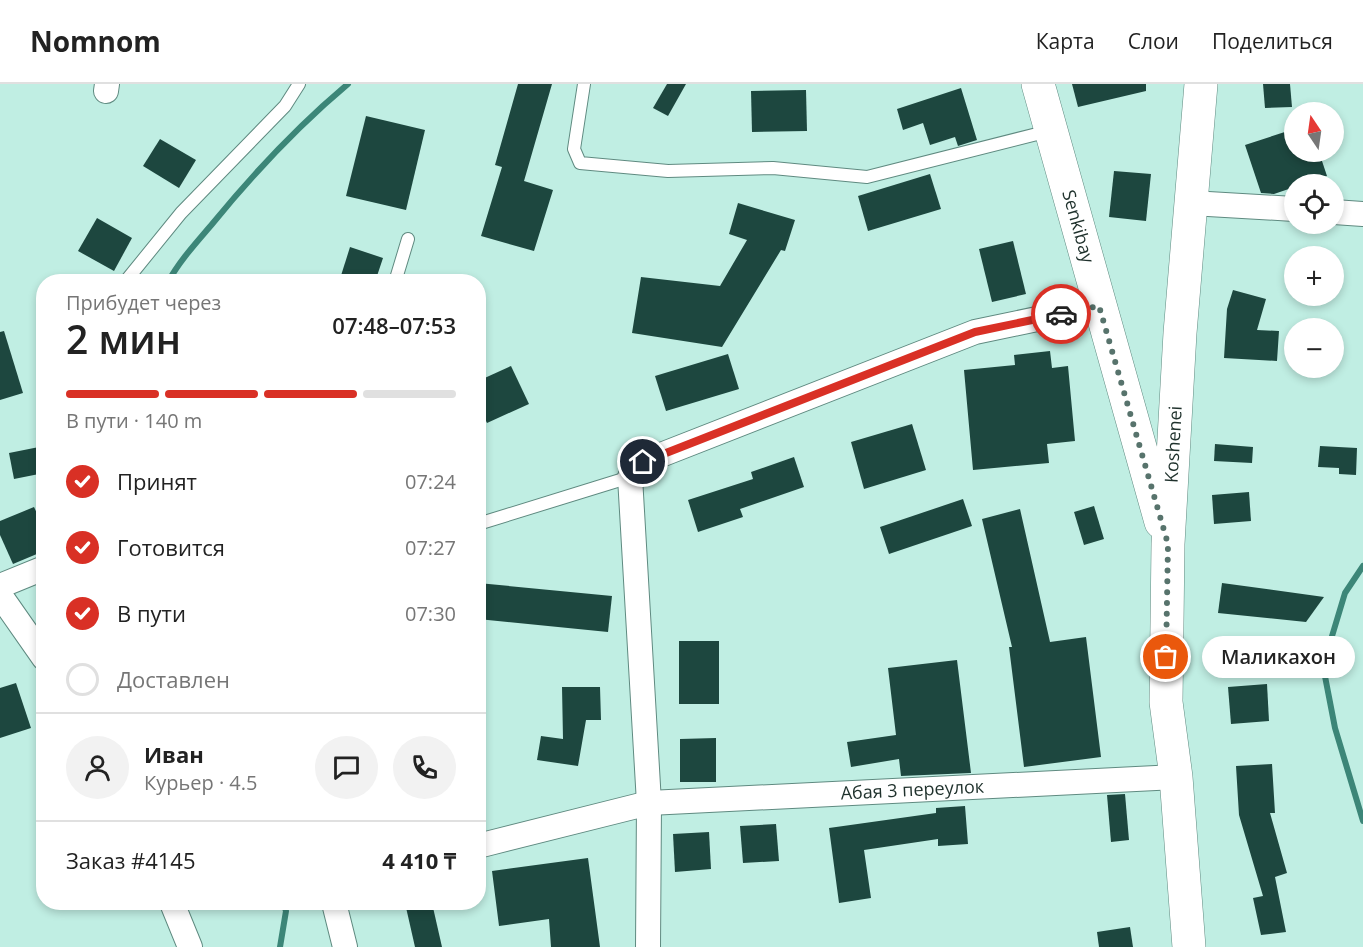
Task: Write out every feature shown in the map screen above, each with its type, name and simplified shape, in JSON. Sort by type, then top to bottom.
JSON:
[{"type":"main road","name":"Senkibay","points":[[1038,84],[1168,544]]},
{"type":"main road","name":"Koshenei","points":[[1189,947],[1176,777],[1166,702],[1168,544],[1201,84]]},
{"type":"street","points":[[1191,203],[1284,208]]},
{"type":"street","points":[[1344,213],[1363,215]]},
{"type":"street","points":[[648,947],[649,803],[636,470],[975,332],[1099,306]]},
{"type":"street","points":[[0,586],[36,571]]},
{"type":"street","points":[[0,596],[36,647]]},
{"type":"street","name":"Абая 3 переулок","points":[[486,844],[649,803],[1176,777]]},
{"type":"street","points":[[175,910],[190,947]]},
{"type":"street","points":[[336,910],[345,947]]},
{"type":"lane","points":[[132,274],[182,213],[285,106],[299,84]]},
{"type":"lane","points":[[584,84],[574,148],[580,163],[593,166],[668,171],[773,168],[867,177],[1050,131]]},
{"type":"lane","points":[[397,274],[408,239]]},
{"type":"lane","points":[[486,521],[636,470]]},
{"type":"building","points":[[518,84],[552,84],[524,181],[553,190],[534,251],[481,236],[502,167],[495,165]]},
{"type":"building","points":[[667,84],[686,84],[668,116],[653,108]]},
{"type":"building","points":[[1072,84],[1146,84],[1146,91],[1078,107]]},
{"type":"building","points":[[1263,84],[1290,84],[1292,102],[1284,102],[1284,107],[1265,108]]},
{"type":"building","points":[[961,88],[977,140],[958,146],[955,137],[930,145],[923,123],[903,130],[897,109]]},
{"type":"building","points":[[806,90],[807,131],[752,132],[751,91]]},
{"type":"building","points":[[366,116],[425,130],[406,210],[346,196]]},
{"type":"building","points":[[1284,132],[1284,162],[1322,162],[1326,174],[1284,174],[1284,191],[1274,194],[1261,193],[1245,145]]},
{"type":"building","points":[[160,139],[196,160],[179,188],[143,166]]},
{"type":"building","points":[[1114,171],[1151,174],[1146,221],[1109,217]]},
{"type":"building","points":[[930,174],[941,209],[868,231],[858,196]]},
{"type":"building","points":[[738,203],[795,220],[785,251],[781,250],[722,347],[632,333],[641,277],[720,286],[747,240],[729,234]]},
{"type":"building","points":[[97,218],[132,238],[114,271],[78,251]]},
{"type":"building","points":[[1013,241],[1026,294],[992,302],[979,249]]},
{"type":"building","points":[[350,247],[383,258],[378,274],[342,274]]},
{"type":"building","points":[[1233,290],[1266,299],[1257,330],[1279,331],[1277,361],[1224,358],[1227,309]]},
{"type":"building","points":[[4,331],[23,393],[0,400],[0,332]]},
{"type":"building","points":[[1050,351],[1052,368],[1068,366],[1075,441],[1047,444],[1049,463],[973,470],[964,370],[1015,365],[1014,355]]},
{"type":"building","points":[[728,354],[739,389],[666,411],[655,376]]},
{"type":"building","points":[[511,366],[529,404],[487,423],[486,377]]},
{"type":"building","points":[[912,424],[926,470],[864,489],[851,442]]},
{"type":"building","points":[[1215,444],[1253,447],[1252,463],[1214,461]]},
{"type":"building","points":[[1320,446],[1357,448],[1356,475],[1339,474],[1339,468],[1318,467]]},
{"type":"building","points":[[36,448],[36,475],[14,479],[9,453]]},
{"type":"building","points":[[794,457],[804,487],[740,509],[743,517],[698,532],[688,500],[753,479],[751,472]]},
{"type":"building","points":[[1249,492],[1251,521],[1214,524],[1212,495]]},
{"type":"building","points":[[963,499],[972,526],[889,554],[880,527]]},
{"type":"building","points":[[1094,506],[1104,539],[1084,545],[1074,512]]},
{"type":"building","points":[[34,507],[36,511],[36,554],[13,564],[0,535],[0,521]]},
{"type":"building","points":[[1020,509],[1050,642],[1086,637],[1101,757],[1024,767],[1009,647],[1012,647],[982,519]]},
{"type":"building","points":[[1222,583],[1324,597],[1306,622],[1218,613]]},
{"type":"building","points":[[486,584],[612,596],[608,632],[486,620]]},
{"type":"building","points":[[679,641],[719,641],[719,704],[679,704]]},
{"type":"building","points":[[957,660],[971,773],[901,776],[899,759],[851,767],[847,742],[896,735],[888,668]]},
{"type":"building","points":[[16,683],[31,728],[0,738],[0,688]]},
{"type":"building","points":[[1267,684],[1269,721],[1231,724],[1228,687]]},
{"type":"building","points":[[562,687],[600,687],[601,720],[586,720],[578,766],[537,760],[541,736],[563,739]]},
{"type":"building","points":[[716,738],[716,782],[680,782],[680,739]]},
{"type":"building","points":[[1272,764],[1275,813],[1270,813],[1287,873],[1275,877],[1286,932],[1261,935],[1253,898],[1263,896],[1239,815],[1236,766]]},
{"type":"building","points":[[1125,794],[1129,840],[1111,842],[1107,795]]},
{"type":"building","points":[[965,806],[968,844],[938,846],[938,839],[864,850],[871,898],[839,903],[829,828],[936,813],[936,808]]},
{"type":"building","points":[[776,824],[779,861],[743,863],[740,826]]},
{"type":"building","points":[[709,832],[711,869],[675,872],[673,834]]},
{"type":"building","points":[[588,858],[600,947],[551,947],[549,919],[499,926],[492,871]]},
{"type":"building","points":[[407,910],[434,910],[442,947],[415,947]]},
{"type":"building","points":[[1130,927],[1133,947],[1099,947],[1097,932]]},
{"type":"waterway","points":[[173,274],[189,251],[261,168],[312,116],[348,84]]},
{"type":"waterway","points":[[1363,566],[1345,593],[1323,666],[1335,728],[1363,821]]},
{"type":"waterway","points":[[280,947],[286,910]]},
{"type":"way so far","points":[[1061,314],[1099,306],[1168,544],[1166,657]]},
{"type":"place","name":"Маликахон","points":[[1166,657]]},
{"type":"route","points":[[643,462],[975,332],[1061,314]]}]
